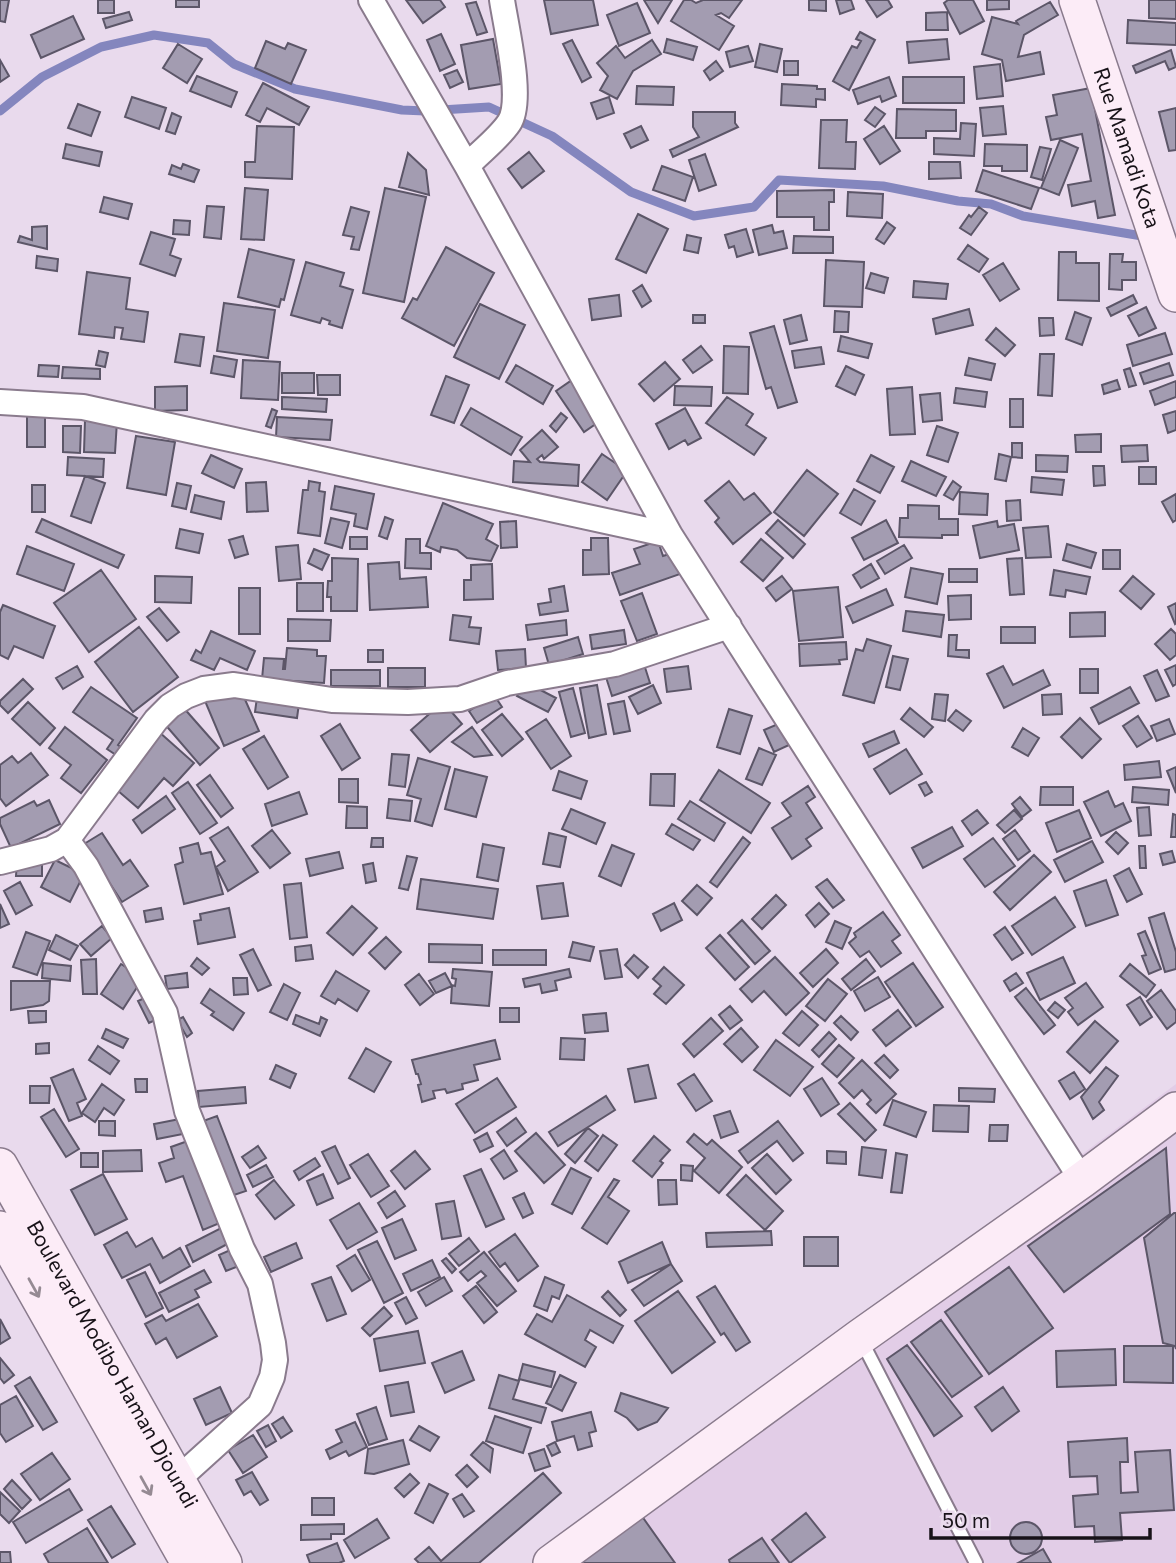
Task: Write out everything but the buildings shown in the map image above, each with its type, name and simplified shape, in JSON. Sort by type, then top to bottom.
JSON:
[{"type":"main road","name":"Rue Mamadi Kota","points":[[1077,0],[1174,288]]},
{"type":"main road","points":[[551,1563],[1176,1110]]},
{"type":"main road","name":"Boulevard Modibo Haman Djoundi","points":[[0,1166],[224,1563]]},
{"type":"main road","name":"Boulevard Modibo Haman Djoundi","points":[[0,1229],[189,1563]]},
{"type":"street","points":[[371,0],[467,166],[670,535],[1082,1180]]},
{"type":"street","points":[[467,166],[511,122],[515,102],[514,73],[502,0]]},
{"type":"street","points":[[0,402],[83,407],[670,535]]},
{"type":"street","points":[[0,862],[51,849],[67,840],[156,720],[170,706],[204,689],[241,685],[332,700],[408,702],[460,699],[507,683],[615,664],[729,626]]},
{"type":"street","points":[[67,840],[86,866],[165,1013],[192,1124],[242,1250],[260,1284],[269,1318],[275,1360],[268,1389],[260,1405],[177,1480]]},
{"type":"lane","points":[[860,1337],[975,1563]]},
{"type":"shaded area","points":[[1176,1084],[1176,1563],[532,1563],[638,1487]]},
{"type":"waterway","points":[[0,111],[42,77],[101,47],[154,35],[208,43],[234,64],[295,89],[402,110],[489,107],[552,136],[631,192],[694,216],[754,207],[779,180],[883,186],[958,201],[991,204],[1023,216],[1148,237]]}]
